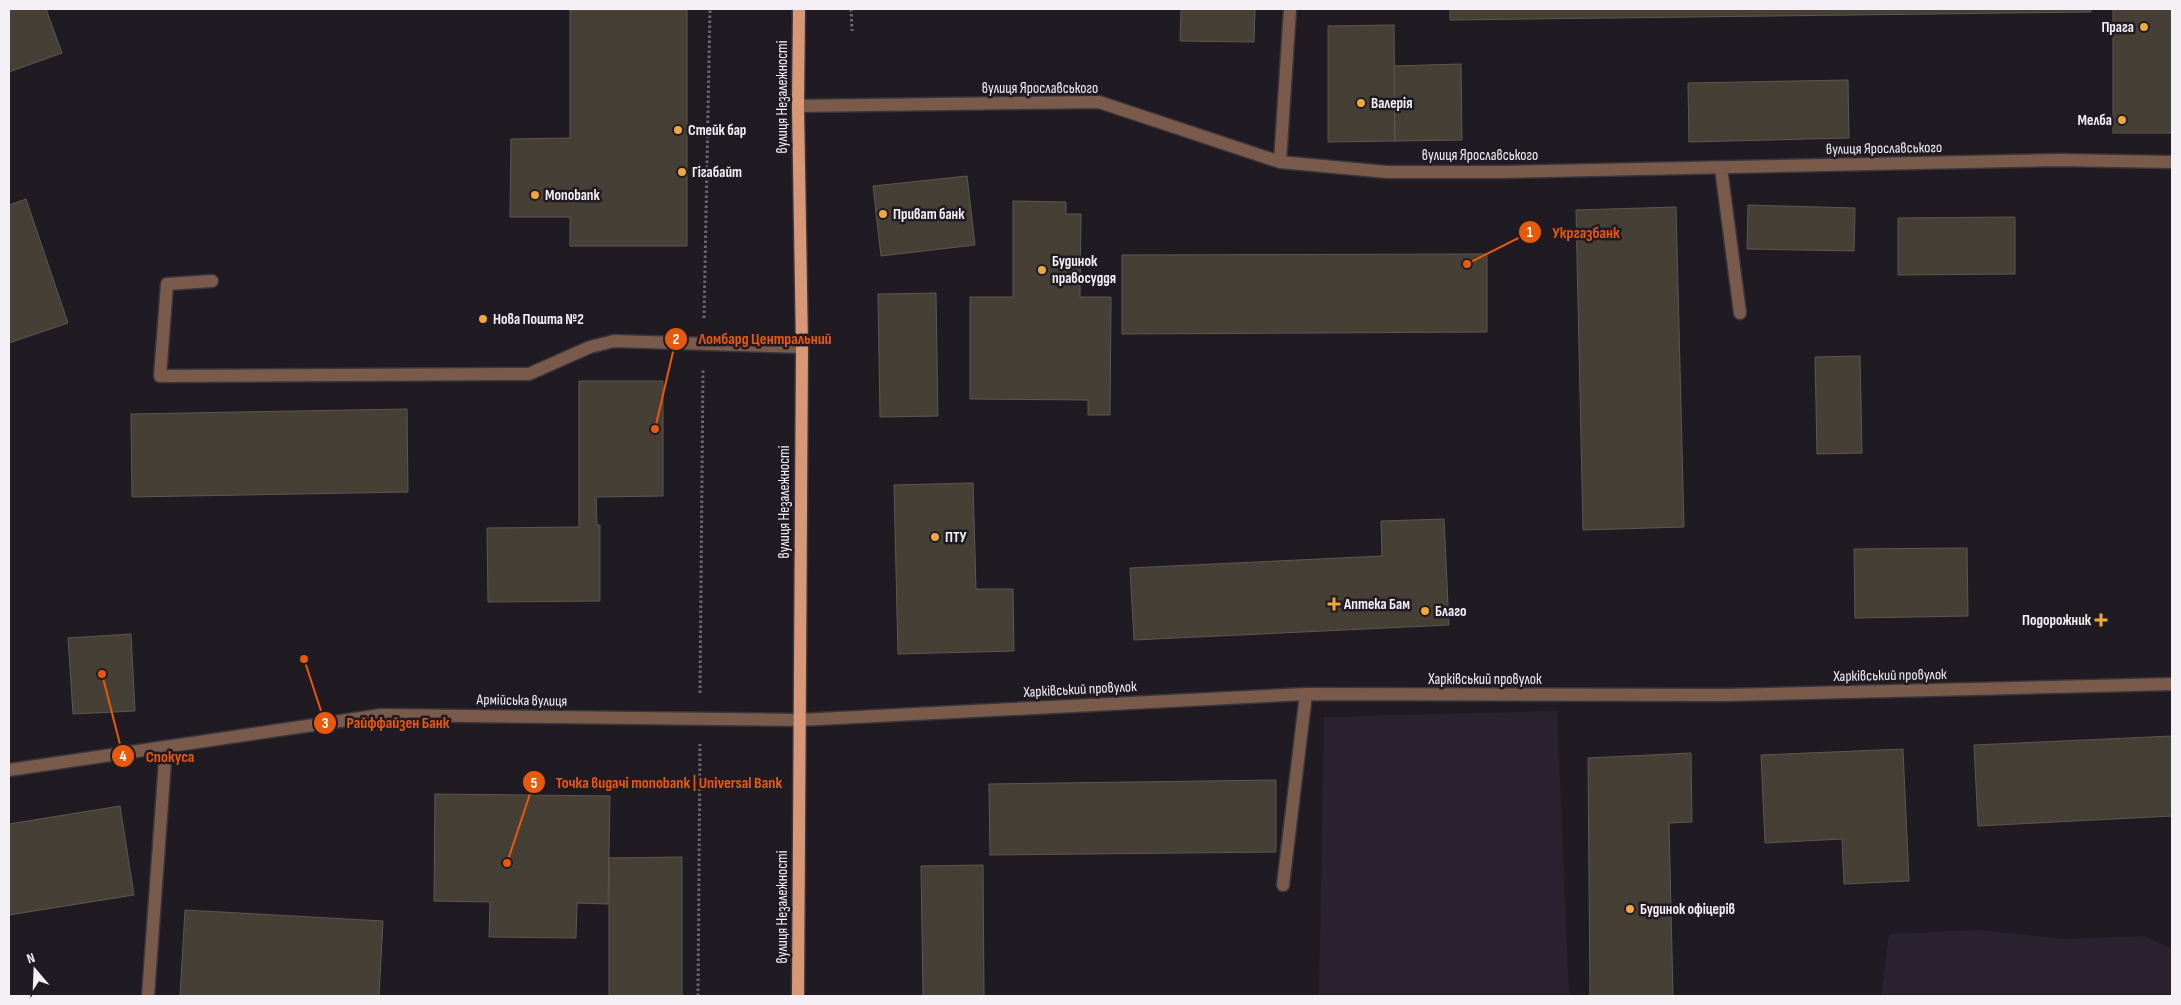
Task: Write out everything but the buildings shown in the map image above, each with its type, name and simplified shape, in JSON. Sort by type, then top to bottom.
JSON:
[{"type":"main road","name":"вулиця Незалежності","points":[[798,996],[802,347],[798,106],[799,9]]},
{"type":"street","points":[[1280,162],[1290,9]]},
{"type":"street","name":"вулиця Ярославського","points":[[798,106],[1099,102],[1280,162],[1387,172],[1500,172],[2051,161],[2172,162]]},
{"type":"street","points":[[1721,168],[1740,313]]},
{"type":"street","points":[[212,281],[167,284],[160,376],[530,374],[590,347],[614,341],[802,347]]},
{"type":"street","name":"Харківський провулок","points":[[799,720],[1306,694],[1725,695],[2172,684]]},
{"type":"street","points":[[1283,886],[1306,694]]},
{"type":"street","name":"Армійська вулиця","points":[[9,770],[381,715],[799,720]]},
{"type":"street","points":[[148,996],[166,747]]},
{"type":"path","points":[[851,9],[852,31]]},
{"type":"path","points":[[698,996],[700,718]]},
{"type":"shaded area","points":[[1557,711],[1569,996],[1319,996],[1324,717]]},
{"type":"shaded area","points":[[1980,930],[2064,939],[2145,936],[2172,949],[2172,996],[1881,996],[1889,934]]},
{"type":"place","name":"Прага","points":[[2144,27]]},
{"type":"place","name":"Валерія","points":[[1361,103]]},
{"type":"place","name":"Мелба","points":[[2122,120]]},
{"type":"place","name":"Стейк бар","points":[[678,130]]},
{"type":"place","name":"Гігабайт","points":[[682,172]]},
{"type":"place","name":"Monobank","points":[[535,195]]},
{"type":"place","name":"Приват банк","points":[[883,214]]},
{"type":"place","name":"Укргазбанк","points":[[1467,264]]},
{"type":"place","name":"Будинок правосуддя","points":[[1042,270]]},
{"type":"place","name":"Нова Пошта №2","points":[[483,319]]},
{"type":"place","name":"Ломбард Центральний","points":[[655,429]]},
{"type":"place","name":"ПТУ","points":[[935,537]]},
{"type":"place","name":"Аптека Бам","points":[[1334,604]]},
{"type":"place","name":"Благо","points":[[1425,611]]},
{"type":"place","name":"Подорожник","points":[[2101,620]]},
{"type":"place","name":"Райффайзен Банк","points":[[304,659]]},
{"type":"place","name":"Спокуса","points":[[102,674]]},
{"type":"place","name":"Точка видачі monobank | Universal Bank","points":[[507,863]]},
{"type":"place","name":"Будинок офіцерів","points":[[1630,909]]}]
